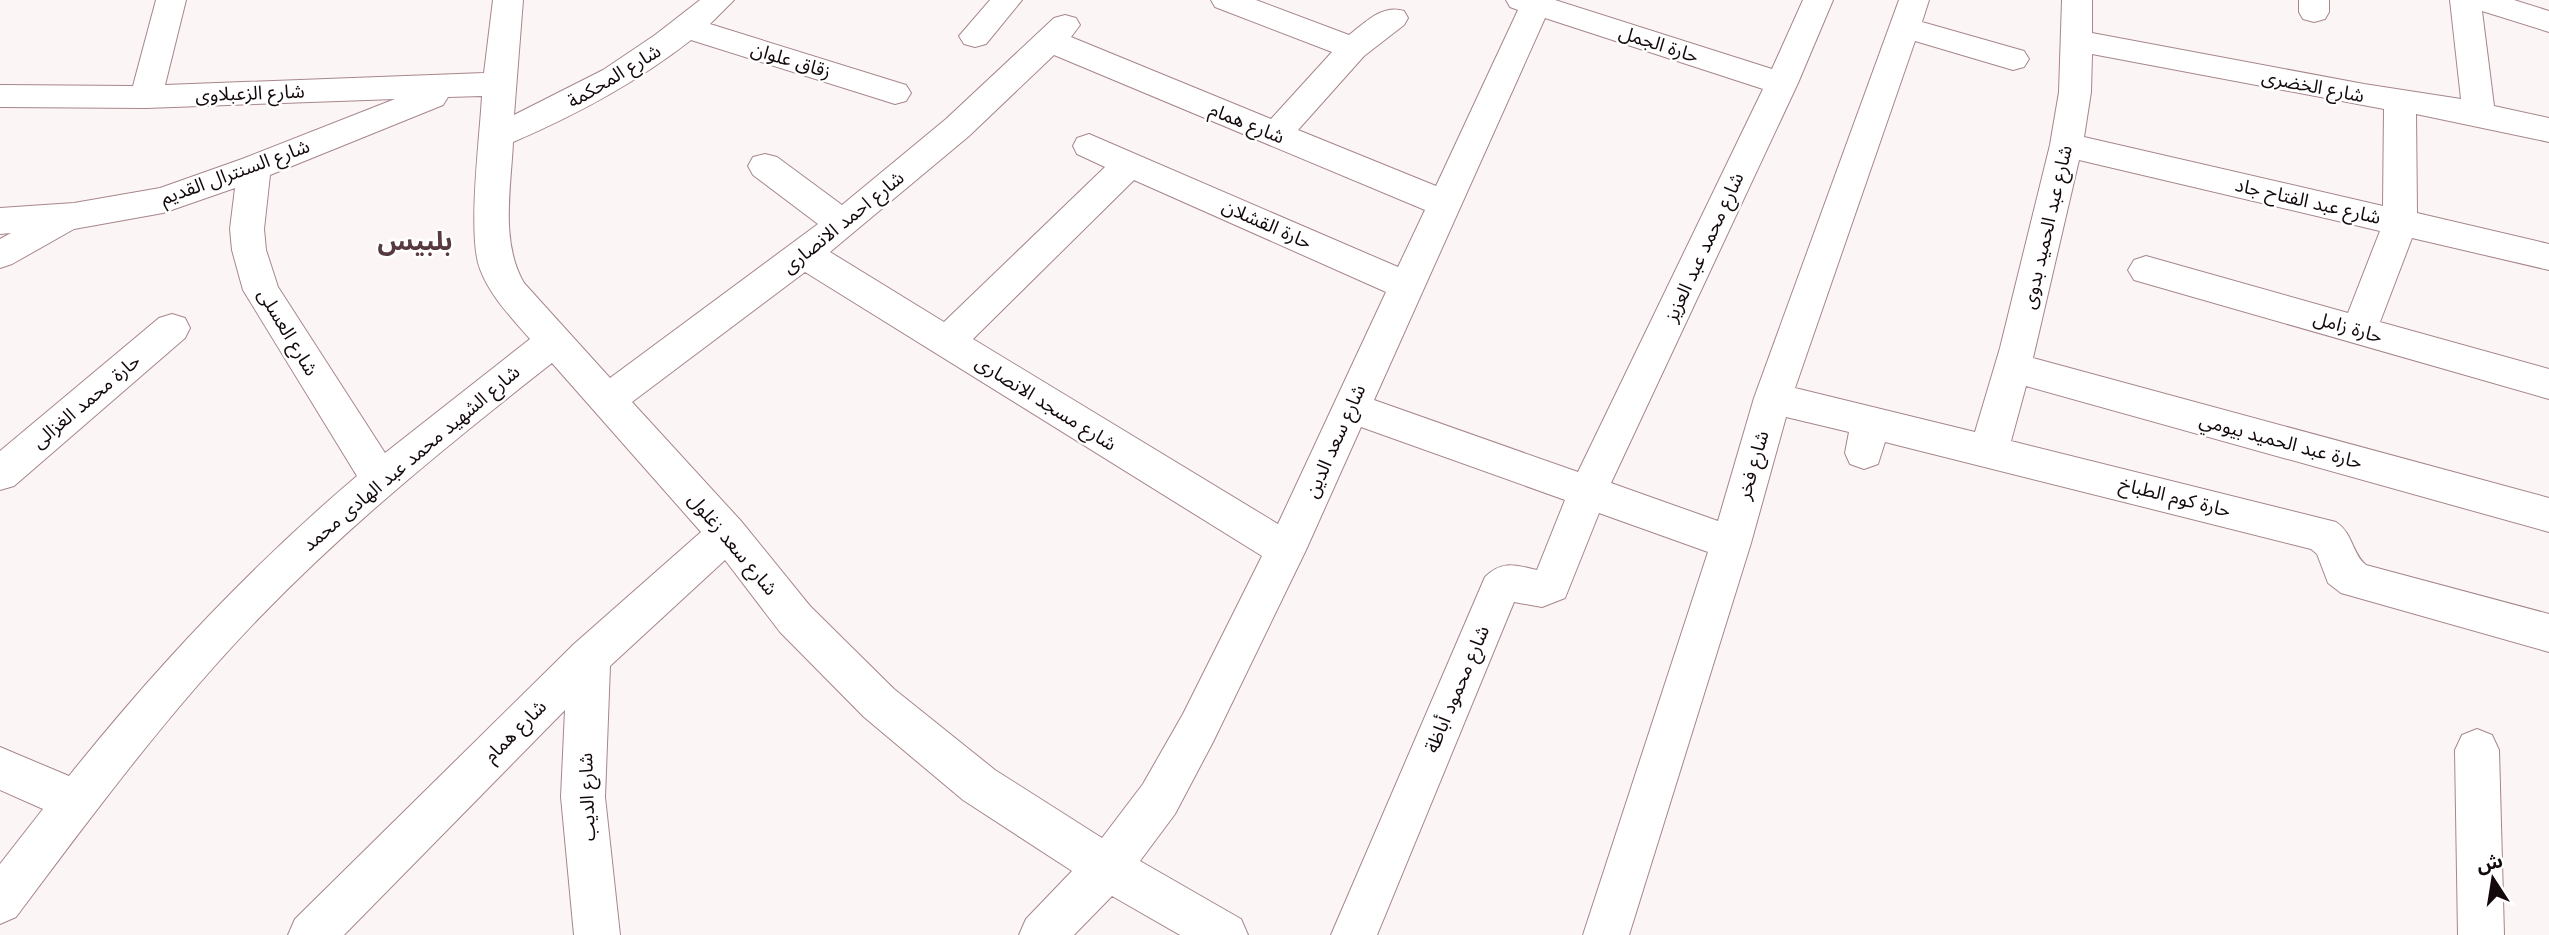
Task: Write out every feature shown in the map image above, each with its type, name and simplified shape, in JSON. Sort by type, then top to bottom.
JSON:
[{"type":"street","points":[[146,97],[171,0]]},
{"type":"street","name":"شارع سعد زغلول","points":[[508,0],[480,85],[498,135],[492,240],[497,268],[511,293],[727,533],[795,619],[879,703],[979,785],[1108,868],[1225,935]]},
{"type":"street","name":"شارع المحكمة","points":[[498,135],[552,113],[603,87],[648,58],[719,0]]},
{"type":"street","points":[[975,36],[1007,0]]},
{"type":"street","name":"شارع محمد عبد العزيز","points":[[1588,492],[1782,83],[1818,0]]},
{"type":"street","name":"شارع عبد الحميد بدوى","points":[[1989,450],[2012,368],[2066,145],[2075,92],[2077,0]]},
{"type":"street","points":[[2465,0],[2479,114]]},
{"type":"street","points":[[2480,0],[2549,22]]},
{"type":"street","name":"حارة الجمل","points":[[1532,2],[1782,83]]},
{"type":"street","name":"شارع سعد الدين","points":[[1042,935],[1108,868],[1158,799],[1198,728],[1286,550],[1405,285],[1445,204],[1532,2]]},
{"type":"street","points":[[1245,3],[1353,48]]},
{"type":"street","points":[[1909,13],[2013,59]]},
{"type":"street","name":"شارع فخر","points":[[1606,935],[1731,543],[1773,398],[1909,13]]},
{"type":"street","points":[[1276,135],[1353,48],[1393,18]]},
{"type":"street","name":"زقاق علوان","points":[[687,28],[895,93]]},
{"type":"street","name":"شارع همام","points":[[1057,33],[1276,135],[1445,204]]},
{"type":"street","name":"شارع احمد الانصارى","points":[[606,401],[806,255],[968,118],[1057,33]]},
{"type":"street","name":"شارع الخضرى","points":[[2078,41],[2479,114],[2549,130]]},
{"type":"street","name":"شارع الزعبلاوى","points":[[4,101],[480,85]]},
{"type":"street","name":"شارع السنترال القديم","points":[[0,221],[74,216],[163,200],[480,85]]},
{"type":"street","points":[[2359,331],[2400,223],[2400,100]]},
{"type":"street","name":"شارع عبد الفتاح جاد","points":[[2066,145],[2549,257]]},
{"type":"street","name":"حارة القشلان","points":[[1088,146],[1405,285]]},
{"type":"street","points":[[947,342],[1129,164]]},
{"type":"street","points":[[765,166],[843,224]]},
{"type":"street","name":"شارع العسلى","points":[[254,168],[247,229],[251,261],[261,290],[380,479]]},
{"type":"street","points":[[0,255],[74,216]]},
{"type":"street","name":"شارع مسجد الانصارى","points":[[806,255],[1286,550]]},
{"type":"street","name":"حارة زامل","points":[[2146,270],[2549,384]]},
{"type":"street","name":"حارة محمد الغزالى","points":[[0,474],[172,328]]},
{"type":"street","name":"شارع الشهيد محمد عبد الهادى محمد","points":[[0,901],[126,737],[230,620],[334,519],[380,479],[555,340]]},
{"type":"street","name":"حارة عبد الحميد بيومي","points":[[2012,368],[2549,515]]},
{"type":"street","name":"حارة كوم الطباخ","points":[[1773,398],[1867,437],[1989,450],[2322,534],[2332,541],[2338,550],[2342,570],[2356,580],[2549,633]]},
{"type":"street","points":[[1350,407],[1731,543]]},
{"type":"street","name":"شارع محمود أباظة","points":[[1354,935],[1501,586],[1513,581],[1542,589],[1551,585],[1588,492]]},
{"type":"street","name":"شارع همام","points":[[311,935],[589,658],[727,533]]},
{"type":"street","name":"شارع الديب","points":[[589,658],[583,797],[597,935]]},
{"type":"street","points":[[2477,750],[2481,935]]},
{"type":"street","points":[[0,768],[75,802]]},
{"type":"district","name":"بلبيس","points":[[415,240]]}]
